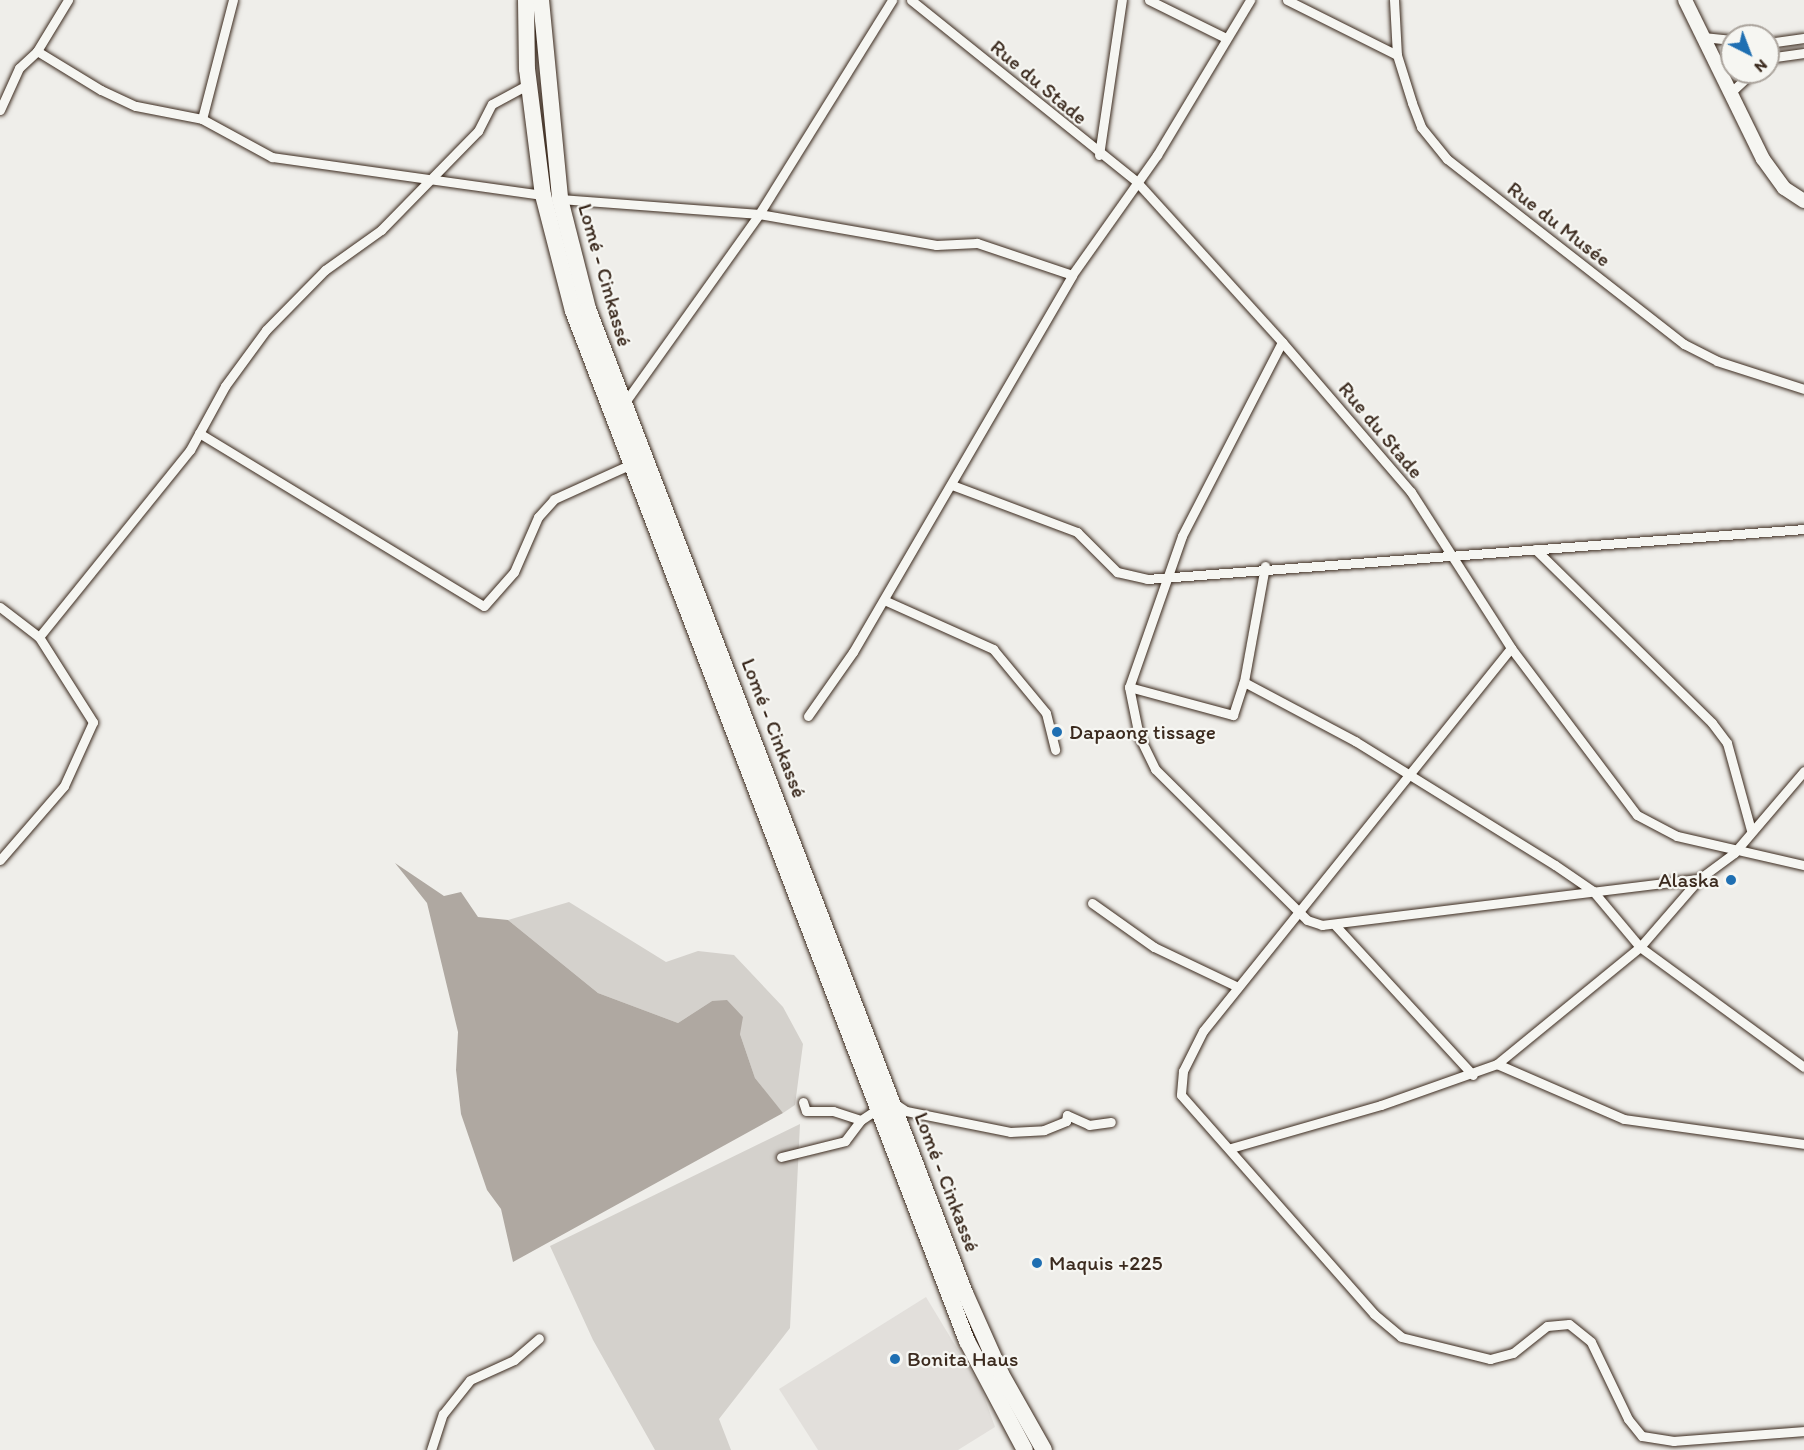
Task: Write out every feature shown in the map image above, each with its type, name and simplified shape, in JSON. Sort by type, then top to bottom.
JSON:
[{"type":"highway","name":"Lomé - Cinkassé","points":[[526,0],[529,84],[543,195],[573,310],[617,409],[885,1105],[967,1341],[1025,1450]]},
{"type":"highway","name":"Lomé - Cinkassé","points":[[541,0],[560,199],[631,464],[885,1105],[982,1334],[1044,1450]]},
{"type":"main road","points":[[1685,0],[1729,94],[1769,168],[1804,201]]},
{"type":"street","points":[[0,110],[20,68],[37,51],[68,0]]},
{"type":"street","points":[[202,119],[233,0]]},
{"type":"street","points":[[617,409],[759,214],[892,0]]},
{"type":"street","name":"Rue du Stade","points":[[911,0],[1099,155],[1137,182],[1282,342],[1411,492],[1511,648],[1638,815],[1677,836],[1734,853],[1804,865]]},
{"type":"street","points":[[1099,155],[1122,0]]},
{"type":"street","points":[[1149,0],[1226,38]]},
{"type":"street","points":[[808,716],[884,600],[1072,275],[1137,182],[1250,0]]},
{"type":"street","points":[[1287,0],[1397,55]]},
{"type":"street","name":"Rue du Musée","points":[[1394,0],[1397,55],[1421,127],[1471,179],[1684,344],[1717,361],[1804,389]]},
{"type":"street","points":[[1702,37],[1720,39]]},
{"type":"street","points":[[1780,41],[1804,38]]},
{"type":"street","points":[[37,51],[136,106],[202,119],[272,157],[543,195]]},
{"type":"street","points":[[1780,56],[1804,53]]},
{"type":"street","points":[[39,637],[199,433],[225,386],[266,330],[325,270],[371,240],[478,130],[492,104],[529,84]]},
{"type":"street","points":[[1729,94],[1740,84]]},
{"type":"street","points":[[560,199],[759,214],[936,245],[977,243],[1072,275]]},
{"type":"street","points":[[1282,342],[1167,575],[1129,687],[1142,747],[1155,769],[1312,924],[1334,924],[1700,879]]},
{"type":"street","points":[[199,433],[484,606],[514,572],[538,517],[554,499],[631,464]]},
{"type":"street","points":[[952,485],[1077,532],[1117,572],[1147,579],[1265,566],[1804,529]]},
{"type":"street","points":[[1534,549],[1712,723],[1727,743],[1751,830]]},
{"type":"street","points":[[1129,687],[1233,715],[1244,682],[1265,566]]},
{"type":"street","points":[[884,600],[993,649],[1046,713],[1055,750]]},
{"type":"street","points":[[0,608],[39,637],[93,722],[64,786],[0,860]]},
{"type":"street","points":[[1511,648],[1412,777],[1296,909],[1203,1031],[1180,1084],[1187,1106],[1231,1148],[1374,1314],[1401,1336],[1490,1359],[1514,1353],[1547,1326],[1569,1324],[1591,1342],[1628,1419],[1642,1436],[1674,1441],[1804,1431]]},
{"type":"street","points":[[1244,682],[1412,777],[1593,891],[1640,947],[1804,1067]]},
{"type":"street","points":[[1231,1148],[1473,1075],[1497,1064],[1640,947],[1700,879],[1734,853],[1751,830],[1804,771]]},
{"type":"street","points":[[1092,903],[1154,947],[1238,987]]},
{"type":"street","points":[[1334,924],[1473,1075]]},
{"type":"street","points":[[1497,1064],[1624,1119],[1804,1144]]},
{"type":"street","points":[[803,1102],[806,1111],[833,1111],[861,1120]]},
{"type":"street","points":[[780,1157],[845,1141],[861,1120],[885,1105],[1010,1132],[1044,1130],[1066,1121],[1067,1115],[1089,1125],[1111,1122]]},
{"type":"street","points":[[431,1450],[443,1414],[470,1380],[514,1360],[539,1338]]},
{"type":"shaded area","points":[[395,863],[444,896],[461,892],[478,917],[508,920],[598,993],[678,1023],[712,1001],[727,1000],[743,1017],[740,1034],[755,1078],[783,1113],[513,1262],[501,1209],[487,1190],[461,1114],[456,1070],[458,1032],[427,903]]},
{"type":"shaded area","points":[[569,902],[666,962],[698,951],[734,955],[783,1007],[803,1044],[795,1105],[783,1113],[774,1103],[755,1078],[740,1034],[712,1001],[678,1023],[598,993],[508,920]]},
{"type":"shaded area","points":[[800,1124],[790,1328],[719,1419],[731,1450],[655,1450],[593,1340],[550,1246]]},
{"type":"shaded area","name":"Bonita Haus","points":[[926,1297],[981,1388],[995,1427],[958,1450],[818,1450],[779,1389]]},
{"type":"place","name":"Dapaong tissage","points":[[1057,732]]},
{"type":"place","name":"Alaska","points":[[1731,880]]},
{"type":"place","name":"Maquis +225","points":[[1037,1263]]},
{"type":"place","name":"Bonita Haus","points":[[895,1359]]}]
